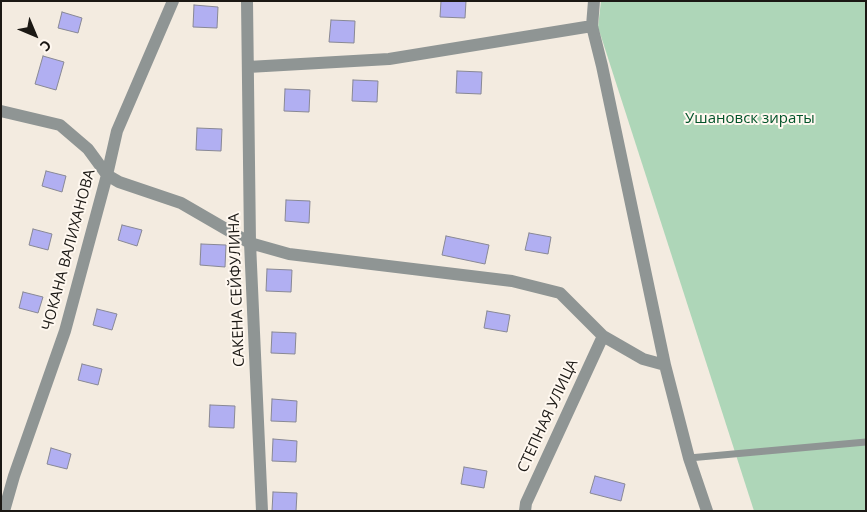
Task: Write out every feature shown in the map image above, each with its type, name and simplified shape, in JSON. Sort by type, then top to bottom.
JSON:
[{"type":"street","name":"ЧОКАНА ВАЛИХАНОВА","points":[[4,511],[14,476],[65,331],[107,175],[116,131],[173,1]]},
{"type":"street","name":"САКЕНА СЕЙФУЛИНА","points":[[247,1],[250,243],[262,511]]},
{"type":"street","points":[[594,1],[592,26],[665,365],[689,458],[707,511]]},
{"type":"street","points":[[248,67],[389,59],[592,26]]},
{"type":"street","points":[[1,111],[60,125],[88,149],[107,175],[119,182],[182,203],[250,243],[289,254],[512,281],[560,293],[603,336],[643,358],[665,365]]},
{"type":"street","name":"СТЕПНАЯ УЛИЦА","points":[[525,511],[526,503],[603,336]]},
{"type":"street","points":[[1,472],[14,476]]},
{"type":"lane","points":[[689,458],[866,442]]},
{"type":"green space","name":"Ушановск зираты","points":[[601,1],[866,1],[866,511],[754,511],[598,27]]},
{"type":"building","points":[[441,1],[466,1],[465,18],[440,17]]},
{"type":"building","points":[[194,5],[218,7],[217,28],[193,27]]},
{"type":"building","points":[[62,12],[82,18],[78,33],[58,28]]},
{"type":"building","points":[[331,20],[355,21],[354,43],[329,42]]},
{"type":"building","points":[[43,56],[64,62],[56,90],[35,84]]},
{"type":"building","points":[[457,71],[482,72],[481,94],[456,93]]},
{"type":"building","points":[[353,80],[378,81],[377,102],[352,101]]},
{"type":"building","points":[[285,89],[310,90],[309,112],[284,111]]},
{"type":"building","points":[[197,128],[222,129],[221,151],[196,150]]},
{"type":"building","points":[[46,171],[66,176],[62,192],[42,186]]},
{"type":"building","points":[[286,200],[310,201],[309,223],[285,221]]},
{"type":"building","points":[[122,225],[142,230],[137,246],[118,240]]},
{"type":"building","points":[[33,229],[52,234],[48,250],[29,245]]},
{"type":"building","points":[[529,233],[551,237],[548,254],[525,250]]},
{"type":"building","points":[[446,236],[489,245],[485,264],[442,255]]},
{"type":"building","points":[[201,244],[226,245],[225,267],[200,265]]},
{"type":"building","points":[[267,269],[292,270],[291,292],[266,291]]},
{"type":"building","points":[[23,292],[43,297],[38,313],[19,308]]},
{"type":"building","points":[[97,309],[117,314],[112,330],[93,325]]},
{"type":"building","points":[[487,311],[510,315],[507,332],[484,328]]},
{"type":"building","points":[[272,332],[296,333],[295,354],[271,353]]},
{"type":"building","points":[[82,364],[102,369],[98,385],[78,380]]},
{"type":"building","points":[[272,399],[297,401],[296,422],[271,421]]},
{"type":"building","points":[[210,405],[235,406],[234,428],[209,427]]},
{"type":"building","points":[[273,439],[297,441],[296,462],[272,461]]},
{"type":"building","points":[[51,448],[71,454],[67,469],[47,464]]},
{"type":"building","points":[[464,467],[487,471],[484,488],[461,484]]},
{"type":"building","points":[[595,476],[625,484],[621,501],[590,493]]},
{"type":"building","points":[[273,492],[297,493],[296,511],[272,511]]}]
